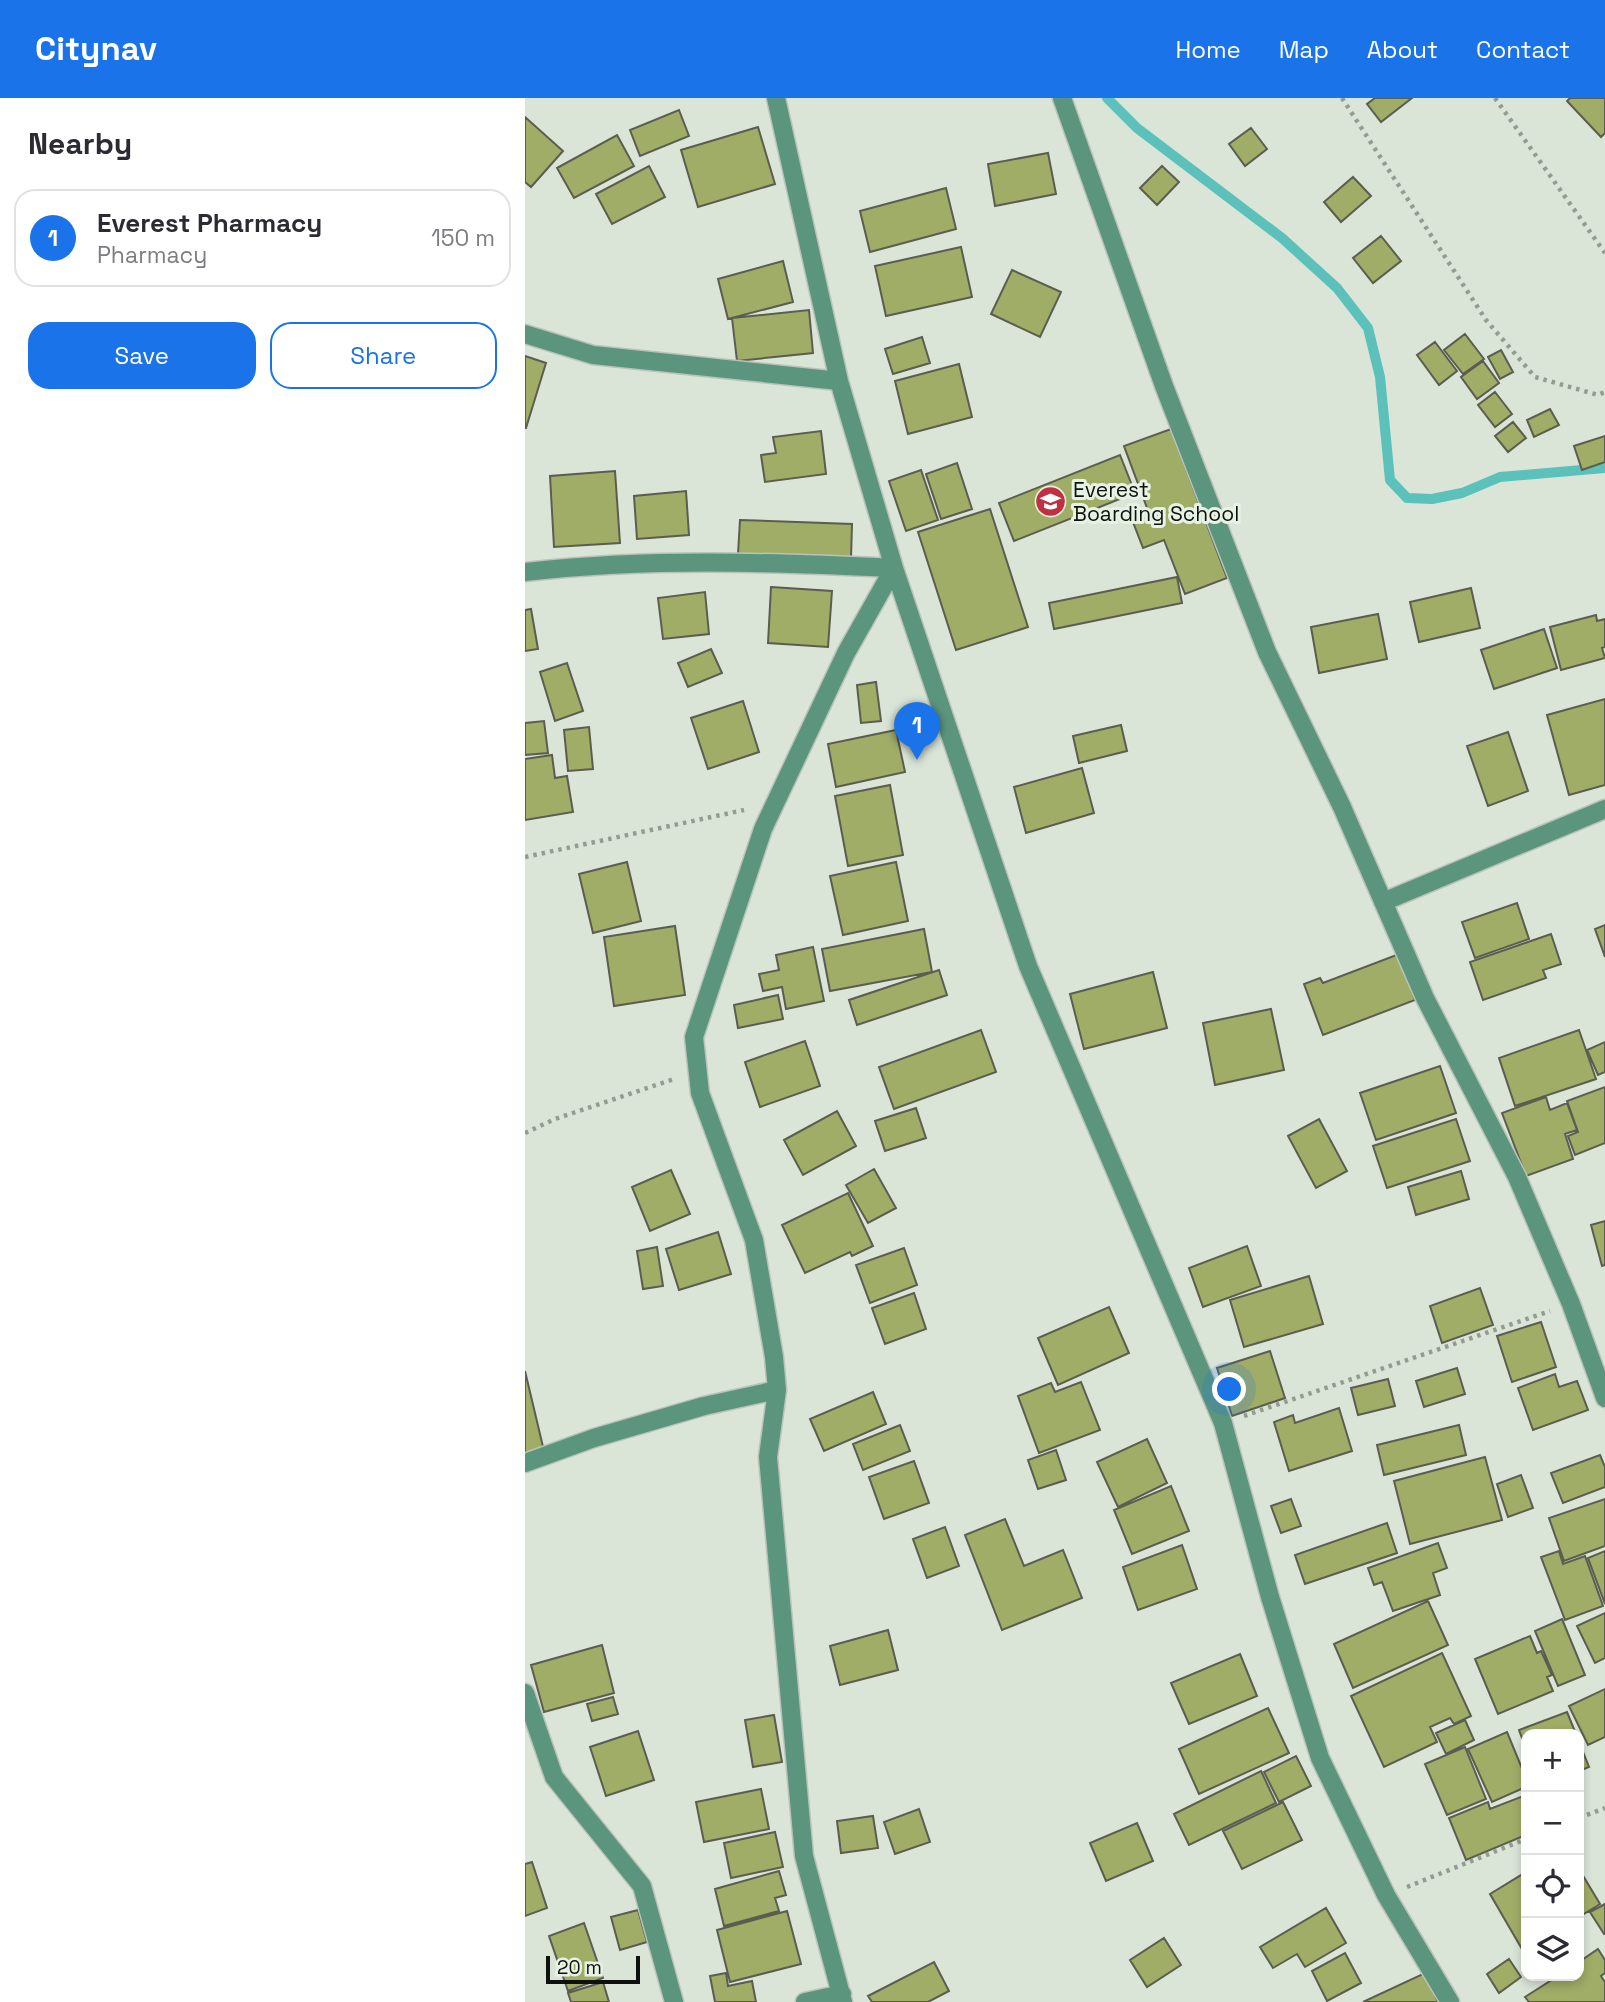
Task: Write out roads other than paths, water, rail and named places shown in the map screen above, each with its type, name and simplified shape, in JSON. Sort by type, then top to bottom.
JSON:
[{"type":"street","points":[[776,98],[839,381],[894,568],[1028,966],[1223,1423],[1270,1597],[1320,1758],[1386,1895],[1450,2002]]},
{"type":"street","points":[[1062,98],[1164,386],[1267,652],[1342,807],[1425,998],[1517,1177],[1570,1304],[1605,1398]]},
{"type":"street","points":[[525,334],[593,355],[839,381]]},
{"type":"street","points":[[525,572],[571,567],[727,560],[894,568]]},
{"type":"street","points":[[805,2002],[842,1998],[804,1856],[768,1457],[777,1390],[754,1240],[701,1093],[694,1037],[763,829],[846,653],[894,568]]},
{"type":"street","points":[[1383,902],[1605,809]]},
{"type":"street","points":[[525,1463],[594,1438],[704,1406],[777,1390]]},
{"type":"street","points":[[525,1693],[554,1777],[642,1886],[674,2002]]},
{"type":"waterway","points":[[1107,98],[1137,128],[1282,238],[1337,288],[1368,328],[1380,377],[1390,480],[1407,498],[1432,499],[1462,493],[1500,477],[1605,468]]},
{"type":"place","name":"Everest Boarding School","points":[[1050,501]]},
{"type":"place","name":"Everest Pharmacy","points":[[917,760]]}]
